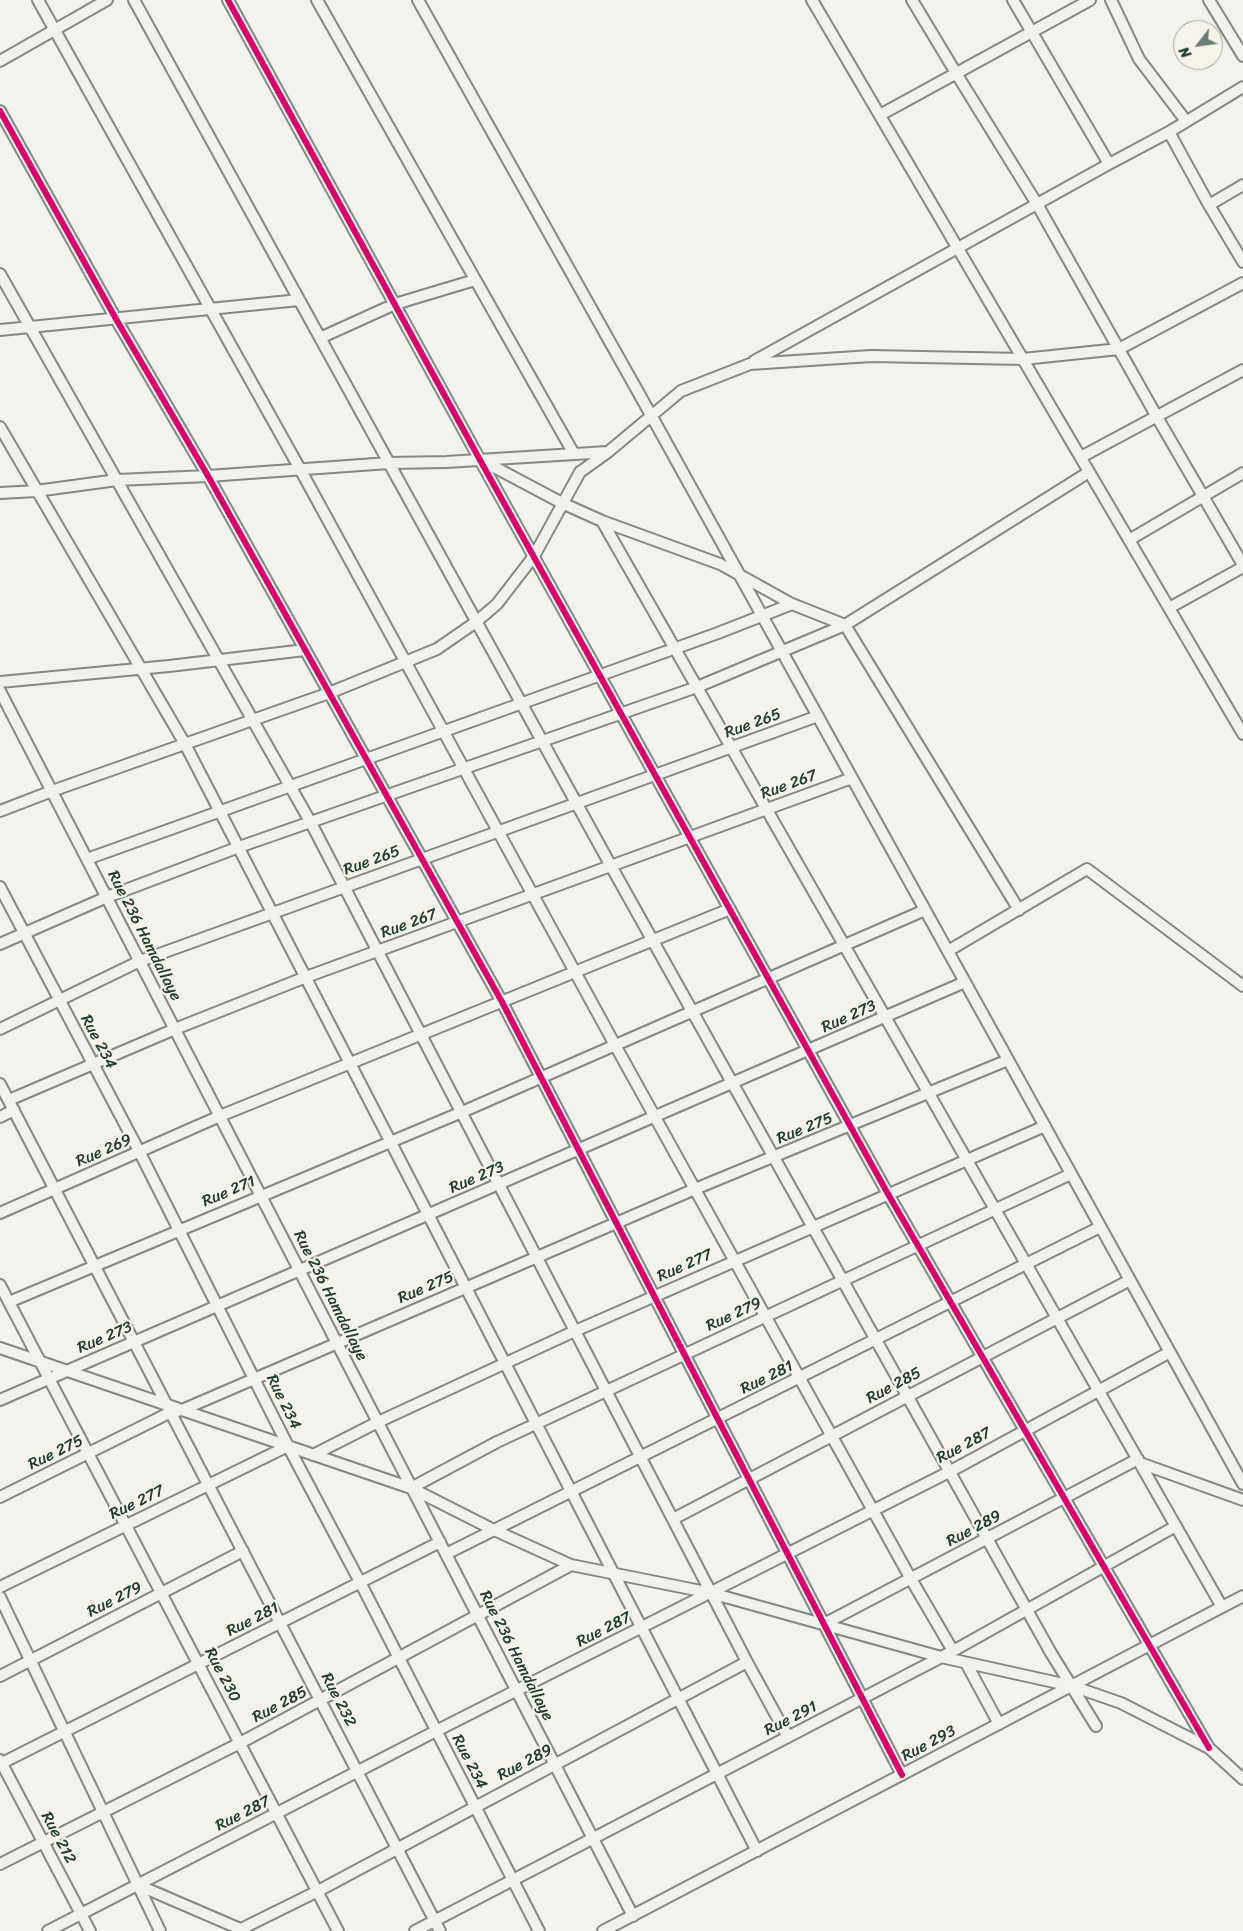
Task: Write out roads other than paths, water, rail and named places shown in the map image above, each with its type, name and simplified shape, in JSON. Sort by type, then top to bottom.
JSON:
[{"type":"street","points":[[38,0],[300,469],[831,1436],[953,1651]]},
{"type":"street","points":[[0,61],[107,0]]},
{"type":"street","points":[[134,0],[732,1084],[1027,1610],[1096,1726]]},
{"type":"street","points":[[228,0],[480,460],[888,1194],[1209,1748]]},
{"type":"street","points":[[317,0],[574,454]]},
{"type":"street","points":[[418,0],[652,415],[1243,1484]]},
{"type":"street","points":[[812,0],[1243,734]]},
{"type":"street","points":[[912,0],[1036,204],[1243,566],[1169,608]]},
{"type":"street","points":[[1013,0],[1108,164]]},
{"type":"street","points":[[880,115],[1090,0]]},
{"type":"street","points":[[1111,0],[1140,59],[1186,121]]},
{"type":"street","points":[[1209,0],[1243,56]]},
{"type":"street","points":[[0,811],[329,693],[437,648],[476,622],[497,604],[534,556],[580,472],[608,452],[681,391],[750,364],[1108,164],[1169,132],[1243,86]]},
{"type":"street","points":[[0,112],[116,319],[208,476],[502,1002],[902,1775]]},
{"type":"street","points":[[1169,132],[1243,262]]},
{"type":"street","points":[[1209,205],[1243,186]]},
{"type":"street","points":[[0,274],[311,823],[747,1662],[788,1737]]},
{"type":"street","points":[[320,338],[395,304],[476,280]]},
{"type":"street","points":[[750,364],[871,356],[1023,359],[1120,349],[1243,283]]},
{"type":"street","points":[[0,330],[299,300]]},
{"type":"street","points":[[1081,457],[1243,370]]},
{"type":"street","points":[[0,427],[185,744],[757,1851]]},
{"type":"street","points":[[0,493],[36,491],[117,480],[608,452]]},
{"type":"street","points":[[480,460],[562,503],[602,521],[720,564],[792,604],[845,625],[1019,910]]},
{"type":"street","points":[[0,944],[107,898],[239,847],[697,687],[845,625],[1089,472]]},
{"type":"street","points":[[1129,540],[1243,473]]},
{"type":"street","points":[[602,521],[1222,1607]]},
{"type":"street","points":[[87,859],[600,676],[792,604]]},
{"type":"street","points":[[0,682],[169,666],[305,650]]},
{"type":"street","name":"Rue 236 Hamdallaye","points":[[0,691],[633,1916]]},
{"type":"street","name":"Rue 265","points":[[0,1029],[140,961],[818,716]]},
{"type":"street","name":"Rue 267","points":[[9,1100],[175,1029],[306,977],[852,778]]},
{"type":"street","points":[[948,951],[1087,870],[1243,986]]},
{"type":"street","name":"Rue 234","points":[[0,887],[139,1151],[288,1446],[539,1931]]},
{"type":"street","name":"Rue 269","points":[[0,1213],[220,1116],[730,909]]},
{"type":"street","name":"Rue 271","points":[[9,1302],[260,1195],[462,1112],[925,910]]},
{"type":"street","name":"Rue 273","points":[[0,1400],[429,1216],[965,982]]},
{"type":"street","name":"Rue 275","points":[[0,1497],[173,1409],[255,1378],[616,1222],[1008,1060]]},
{"type":"street","name":"Rue 232","points":[[0,1084],[135,1342],[173,1409],[208,1484],[440,1931]]},
{"type":"street","points":[[0,1117],[14,1110]]},
{"type":"street","name":"Rue 277","points":[[313,1455],[378,1422],[575,1331],[1045,1126]]},
{"type":"street","name":"Rue 279","points":[[411,1488],[497,1442],[1071,1174]]},
{"type":"street","name":"Rue 281","points":[[446,1554],[1027,1265],[1100,1226]]},
{"type":"street","name":"Rue 285","points":[[673,1519],[1130,1280]]},
{"type":"street","name":"Rue 230","points":[[0,1285],[338,1931]]},
{"type":"street","points":[[0,1348],[173,1409],[411,1488],[494,1530],[571,1565],[711,1593],[941,1658],[1072,1686],[1121,1703],[1209,1748],[1243,1779]]},
{"type":"street","name":"Rue 287","points":[[48,1931],[436,1731],[949,1472],[1170,1352]]},
{"type":"street","name":"Rue 277","points":[[0,1587],[288,1446]]},
{"type":"street","points":[[1139,1461],[1243,1500]]},
{"type":"street","name":"Rue 289","points":[[824,1624],[1064,1498],[1139,1461]]},
{"type":"street","name":"Rue 291","points":[[415,1931],[941,1658],[1176,1526]]},
{"type":"street","name":"Rue 281","points":[[1,1762],[440,1542]]},
{"type":"street","name":"Rue 279","points":[[0,1676],[243,1551]]},
{"type":"street","name":"Rue 285","points":[[0,1864],[240,1744],[571,1565]]},
{"type":"street","name":"Rue 293","points":[[603,1931],[1243,1596]]},
{"type":"street","points":[[0,1597],[160,1931]]},
{"type":"street","name":"Rue 289","points":[[241,1930],[318,1891],[747,1662]]},
{"type":"street","points":[[966,1663],[999,1724]]},
{"type":"street","name":"Rue 212","points":[[1,1762],[90,1931]]},
{"type":"street","points":[[138,1885],[241,1930]]}]
